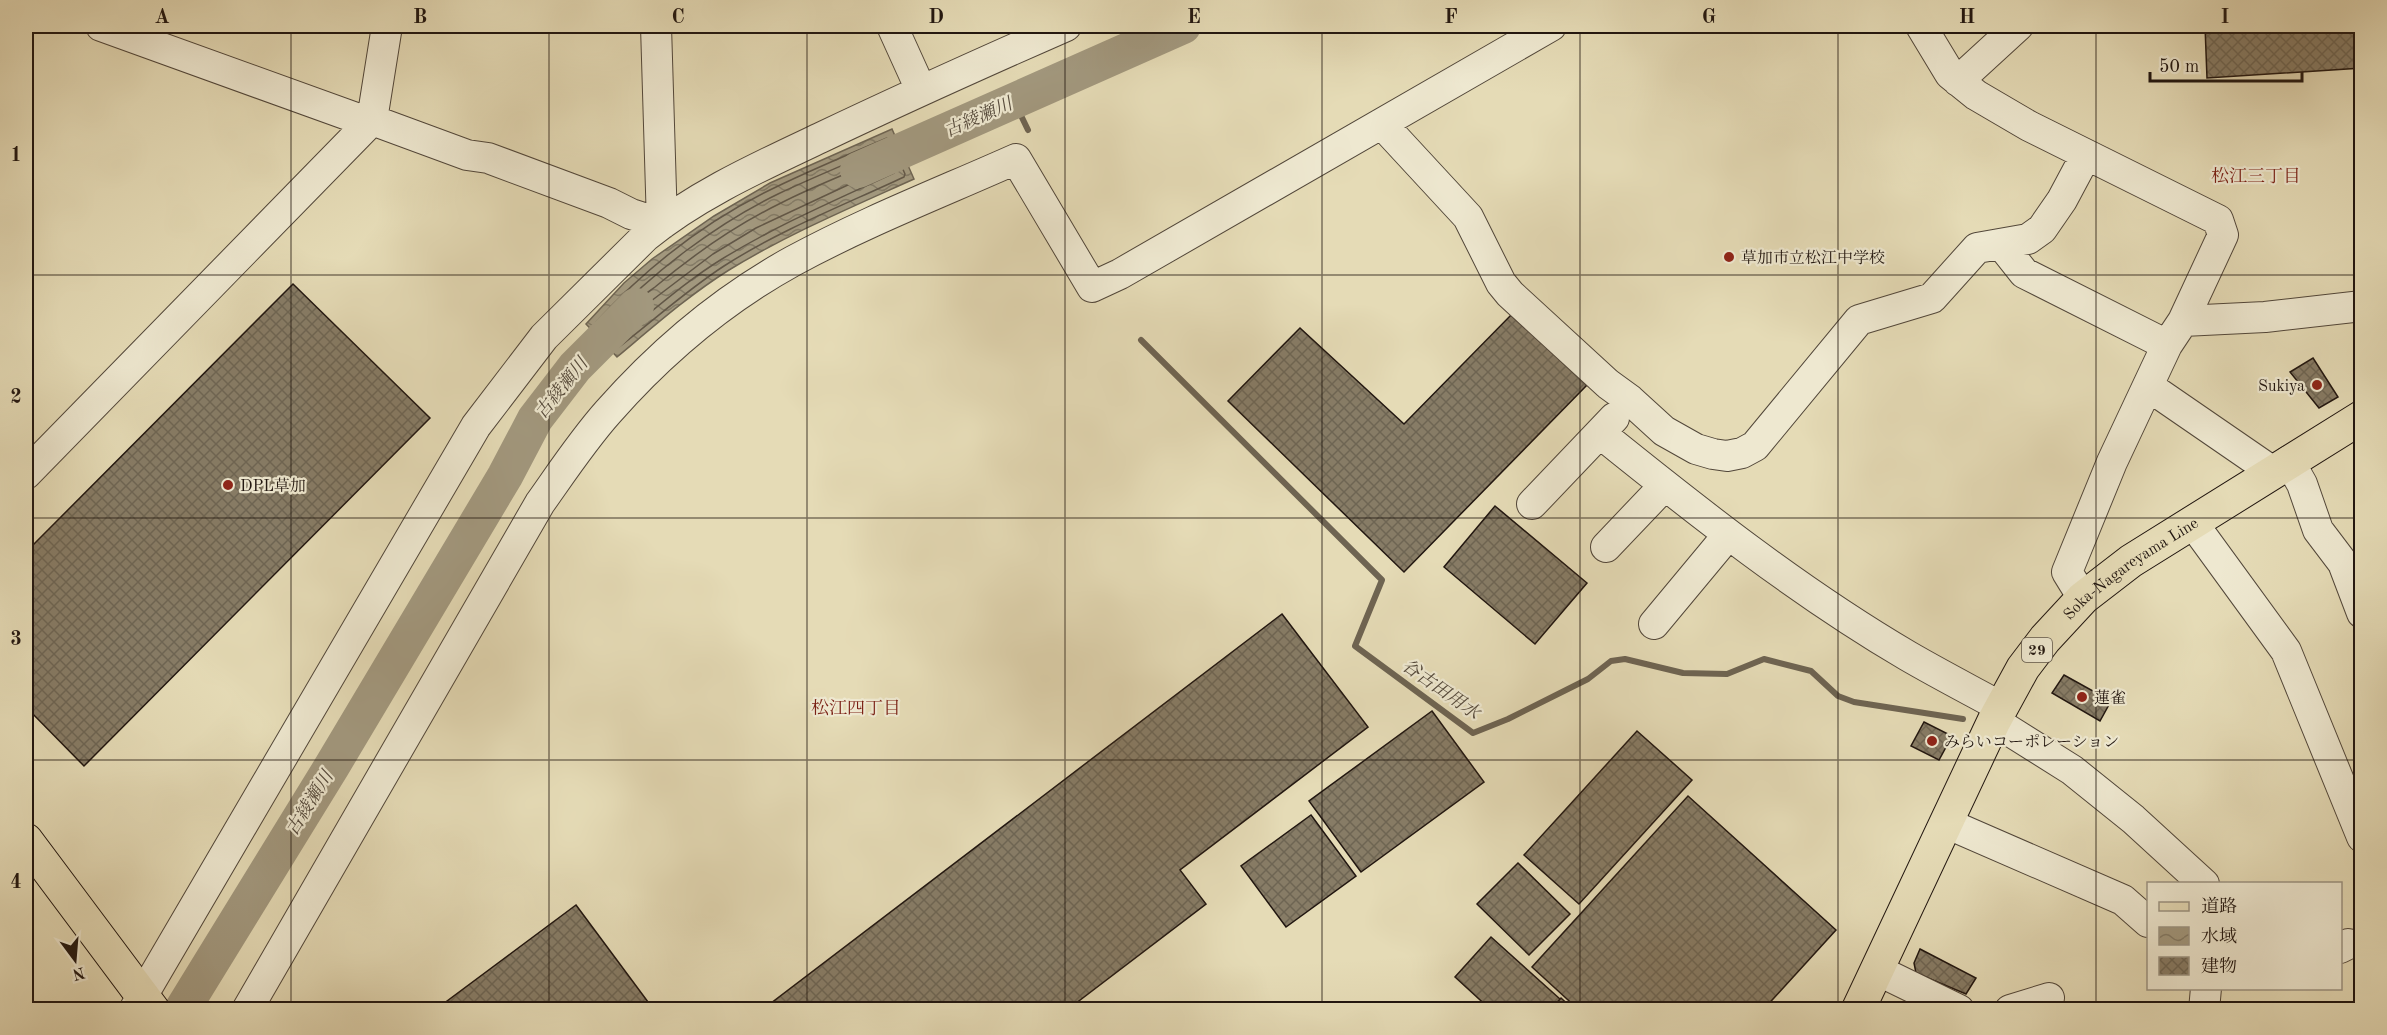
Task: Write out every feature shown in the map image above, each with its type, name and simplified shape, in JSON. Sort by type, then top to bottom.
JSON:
[{"type":"main road","name":"Soka-Nagareyama Line","points":[[1858,1010],[1997,714],[2024,668],[2045,639],[2083,598],[2131,561],[2361,417]]},
{"type":"main road","points":[[26,840],[145,1005]]},
{"type":"street","points":[[101,26],[467,155],[488,158],[662,224]]},
{"type":"street","points":[[26,474],[371,121],[387,26]]},
{"type":"street","points":[[656,26],[662,224]]},
{"type":"street","points":[[892,26],[921,90]]},
{"type":"street","points":[[145,1005],[476,426],[544,337],[580,299],[662,224],[737,180],[921,90],[1066,26]]},
{"type":"street","points":[[247,1010],[540,503],[608,412],[690,331],[791,262],[1016,159],[1092,286],[1120,274],[1551,26]]},
{"type":"street","points":[[1921,26],[1950,74],[1958,81],[1993,105],[2086,155],[2218,220],[2223,235],[2112,462],[2067,572],[2083,598]]},
{"type":"street","points":[[1958,81],[2018,26]]},
{"type":"street","points":[[1382,124],[1468,217],[1501,283],[1510,294],[1608,384],[1630,400],[1664,431],[1696,449],[1727,456],[1742,453],[1755,446],[1859,320],[1932,298],[1977,248],[2028,239],[2042,229],[2062,200],[2086,155]]},
{"type":"street","points":[[2001,244],[2024,273],[2175,333],[2265,317],[2361,306]]},
{"type":"street","points":[[2148,386],[2281,466],[2302,484],[2318,530],[2343,563],[2361,613]]},
{"type":"street","points":[[1532,504],[1630,400]]},
{"type":"street","points":[[1600,434],[1728,535],[1846,617],[1997,714],[2110,800],[2202,882]]},
{"type":"street","points":[[1606,547],[1665,485]]},
{"type":"street","points":[[2192,522],[2286,651],[2361,837]]},
{"type":"street","points":[[1654,624],[1728,535]]},
{"type":"street","points":[[1946,823],[2123,900],[2147,921]]},
{"type":"street","points":[[1877,970],[1948,1007]]},
{"type":"street","points":[[2204,1010],[2206,990]]},
{"type":"street","points":[[2010,1010],[2049,998]]},
{"type":"water","points":[[892,129],[914,179],[797,233],[729,270],[685,301],[617,357],[586,324],[624,283],[652,259],[714,216],[770,183]]},
{"type":"building","points":[[2205,26],[2362,26],[2362,68],[2207,78]]},
{"type":"building","name":"DPL草加","points":[[293,284],[430,418],[84,766],[26,707],[26,552]]},
{"type":"building","points":[[1513,313],[1587,385],[1404,572],[1228,401],[1300,328],[1404,424]]},
{"type":"building","points":[[2313,358],[2338,397],[2319,408],[2290,372]]},
{"type":"building","points":[[1495,506],[1587,583],[1535,644],[1444,567]]},
{"type":"building","points":[[1282,614],[1368,727],[1180,870],[1206,904],[1067,1010],[762,1010]]},
{"type":"building","points":[[2064,675],[2111,701],[2100,721],[2052,693]]},
{"type":"building","points":[[1432,711],[1484,782],[1361,872],[1309,801]]},
{"type":"building","points":[[1924,722],[1952,736],[1939,760],[1911,746]]},
{"type":"building","points":[[1637,731],[1692,780],[1579,904],[1524,855]]},
{"type":"building","points":[[1688,796],[1836,930],[1763,1010],[1579,1010],[1532,967]]},
{"type":"building","points":[[1311,815],[1356,876],[1286,927],[1241,866]]},
{"type":"building","points":[[1518,863],[1570,914],[1529,955],[1477,904]]},
{"type":"building","points":[[576,905],[654,1010],[435,1010]]},
{"type":"building","points":[[1491,937],[1560,999],[1550,1010],[1491,1010],[1455,977]]},
{"type":"building","points":[[1920,949],[1976,978],[1966,994],[1916,973],[1914,963]]},
{"type":"building","points":[[1561,998],[1574,1010],[1551,1010]]},
{"type":"waterway","name":"古綾瀬川","points":[[858,170],[1183,26]]},
{"type":"waterway","name":"谷古田用水","points":[[1014,101],[1028,130]]},
{"type":"waterway","name":"古綾瀬川","points":[[182,1010],[332,766],[505,476],[535,419],[575,367],[636,306]]},
{"type":"waterway","name":"谷古田用水","points":[[1141,340],[1382,580],[1355,646],[1473,733],[1508,719],[1588,679],[1611,661],[1625,659],[1683,673],[1727,674],[1764,659],[1811,671],[1838,696],[1854,702],[1963,719]]},
{"type":"place","name":"草加市立松江中学校","points":[[1729,257]]},
{"type":"place","name":"Sukiya","points":[[2317,385]]},
{"type":"place","name":"DPL草加","points":[[228,485]]},
{"type":"place","name":"蓮雀","points":[[2082,697]]},
{"type":"place","name":"みらいコーポレーション","points":[[1932,741]]},
{"type":"district","name":"松江三丁目","points":[[2256,176]]},
{"type":"district","name":"松江四丁目","points":[[856,708]]}]
